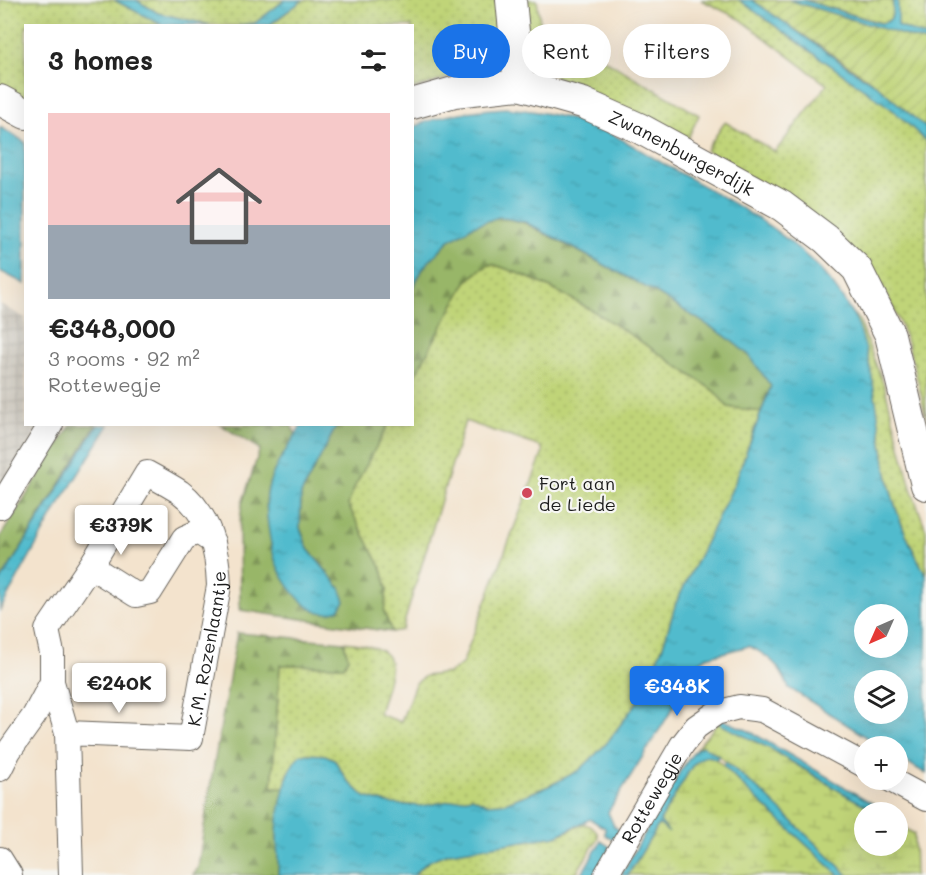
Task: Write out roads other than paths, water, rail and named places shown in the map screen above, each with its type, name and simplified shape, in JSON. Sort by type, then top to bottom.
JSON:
[{"type":"street","points":[[511,0],[519,85]]},
{"type":"street","name":"Zwanenburgerdijk","points":[[414,103],[454,92],[519,85],[583,103],[639,128],[783,206],[826,239],[857,269],[890,335],[926,485]]},
{"type":"street","points":[[0,100],[24,113]]},
{"type":"street","points":[[0,507],[50,426]]},
{"type":"street","name":"K.M. Rozenlaantje","points":[[67,733],[191,738],[219,586],[218,564],[213,542],[197,510],[181,493],[147,472],[95,559],[47,630],[52,653],[52,682],[67,733],[71,875]]},
{"type":"street","points":[[95,559],[98,571],[136,595],[150,592],[184,538],[198,532],[213,542]]},
{"type":"street","name":"K.M. Rozenlaantje","points":[[0,770],[9,751],[34,716],[52,682]]},
{"type":"street","name":"Rottewegje","points":[[606,875],[682,745],[696,727],[716,712],[739,707],[762,710],[854,760]]},
{"type":"street","points":[[908,789],[926,798]]},
{"type":"street","points":[[0,859],[10,875]]},
{"type":"water","points":[[114,0],[136,0],[158,13],[206,24],[160,24]]},
{"type":"water","points":[[285,0],[303,0],[270,24],[247,24],[255,23]]},
{"type":"water","points":[[739,0],[752,0],[874,83],[926,128],[926,141],[893,110]]},
{"type":"water","points":[[789,0],[803,0],[884,23],[888,22],[893,13],[893,0],[898,0],[898,26],[926,37],[926,42]]},
{"type":"water","points":[[518,109],[555,115],[603,130],[767,224],[810,259],[829,279],[857,322],[868,359],[893,500],[908,539],[926,575],[926,774],[908,763],[908,736],[865,736],[789,688],[774,662],[749,646],[707,657],[693,666],[680,697],[608,812],[614,826],[619,830],[614,840],[605,835],[605,828],[590,819],[556,836],[449,853],[430,861],[414,875],[278,875],[277,837],[280,805],[290,770],[301,754],[325,755],[334,759],[347,780],[365,797],[391,804],[422,806],[472,797],[486,804],[505,803],[549,786],[580,770],[606,744],[638,701],[663,646],[676,603],[734,485],[771,386],[749,355],[724,335],[653,291],[525,222],[499,217],[473,226],[448,241],[424,267],[414,285],[414,127],[470,111]]},
{"type":"water","points":[[0,127],[24,141],[24,283],[0,271]]},
{"type":"water","points":[[97,426],[108,426],[54,513],[0,610],[0,582]]},
{"type":"water","points":[[300,426],[336,426],[301,494],[300,528],[308,549],[340,588],[345,601],[339,610],[326,613],[302,602],[289,587],[276,563],[268,529],[267,495],[276,467]]},
{"type":"water","points":[[721,719],[749,731],[870,802],[859,802],[771,749],[718,723]]},
{"type":"water","points":[[702,746],[719,756],[716,759],[709,756],[703,757],[692,766],[660,821],[669,833],[659,824],[628,875],[621,875],[681,770],[695,750]]},
{"type":"water","points":[[726,762],[764,794],[848,875],[839,875],[746,789],[723,765]]},
{"type":"water","points":[[601,841],[610,847],[594,875],[581,875]]},
{"type":"place","name":"Fort aan de Liede","points":[[527,493]]}]
